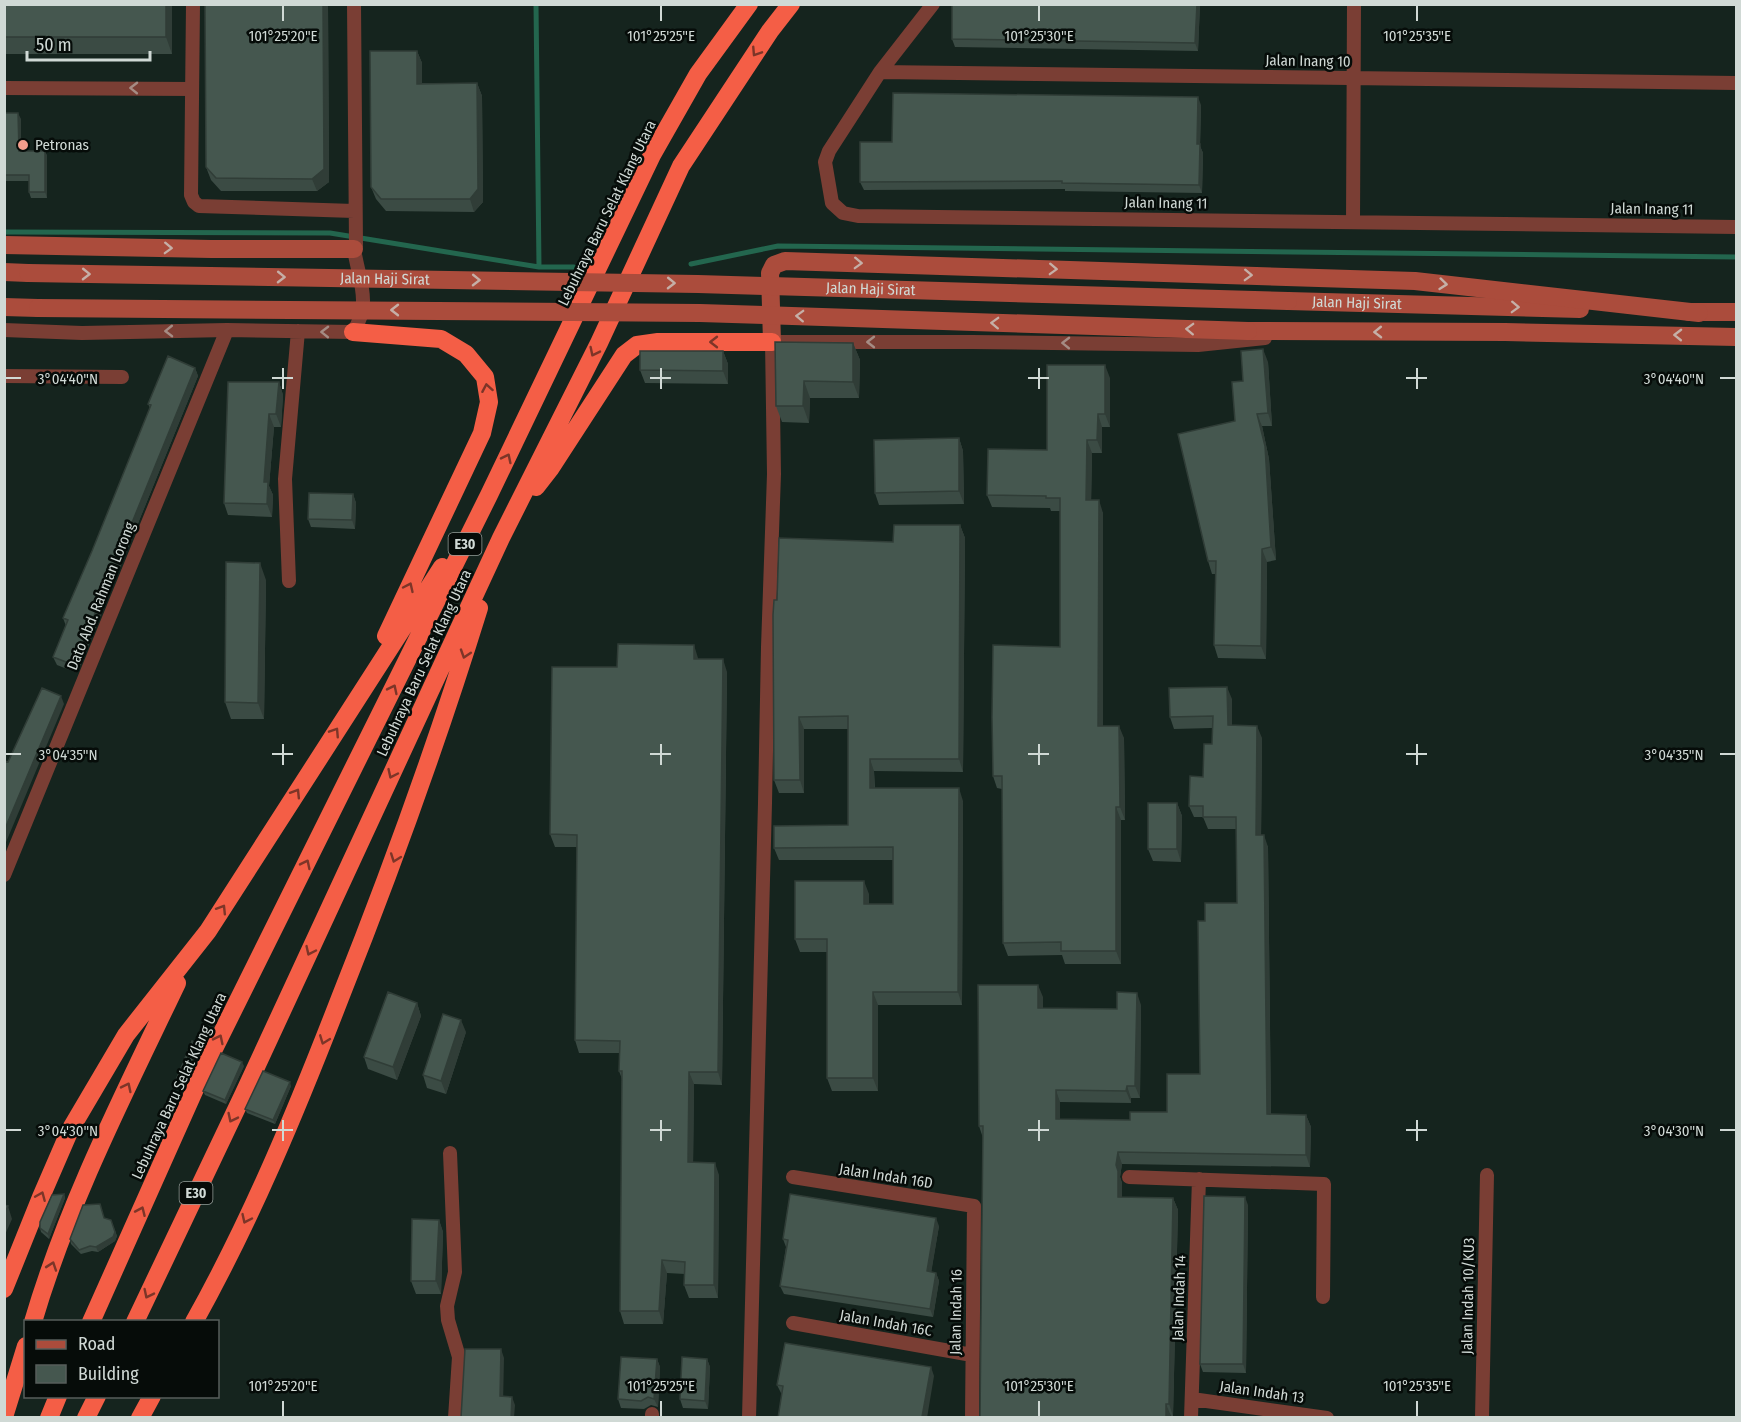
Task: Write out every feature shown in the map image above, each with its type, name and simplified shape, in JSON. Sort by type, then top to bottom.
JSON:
[{"type":"highway","name":"Lebuhraya Baru Selat Klang Utara","points":[[93,1320],[203,1071],[489,495],[652,155],[698,74],[748,4]]},
{"type":"highway","name":"Lebuhraya Baru Selat Klang Utara","points":[[136,1320],[239,1104],[501,538],[598,343],[681,166],[770,31],[791,4]]},
{"type":"highway","points":[[352,332],[441,339],[466,354],[485,377],[489,402],[482,433],[357,697]]},
{"type":"highway","points":[[512,518],[550,469],[624,355],[637,345],[658,342],[772,342]]},
{"type":"highway","points":[[4,1289],[70,1130],[126,1035],[190,957],[214,922],[489,495]]},
{"type":"highway","points":[[195,1320],[222,1270],[294,1117],[372,918],[443,721],[501,538]]},
{"type":"highway","points":[[34,1320],[68,1221],[100,1141],[190,957]]},
{"type":"highway","points":[[4,1417],[24,1352]]},
{"type":"highway","points":[[49,1418],[57,1398]]},
{"type":"highway","points":[[86,1418],[96,1398]]},
{"type":"highway","points":[[140,1418],[151,1398]]},
{"type":"main road","points":[[4,244],[211,249],[355,247]]},
{"type":"main road","points":[[772,342],[770,273],[774,265],[786,261],[1415,281],[1699,313]]},
{"type":"main road","name":"Jalan Haji Sirat","points":[[4,272],[698,284],[1699,313],[1737,312]]},
{"type":"main road","name":"Jalan Haji Sirat","points":[[4,307],[700,313],[1248,331],[1505,332],[1737,337]]},
{"type":"street","points":[[193,4],[191,195],[194,202],[199,206],[354,211]]},
{"type":"street","points":[[4,330],[82,333],[227,330],[352,332],[361,320],[363,303],[355,247],[354,4]]},
{"type":"street","name":"Jalan Inang 11","points":[[933,4],[880,72],[829,150],[825,162],[832,203],[843,213],[858,216],[1737,227]]},
{"type":"street","points":[[1353,222],[1354,4]]},
{"type":"street","name":"Jalan Inang 10","points":[[880,72],[1737,83]]},
{"type":"street","points":[[4,88],[192,89]]},
{"type":"street","name":"Dato Abd. Rahman Lorong","points":[[4,875],[227,330]]},
{"type":"street","points":[[289,581],[285,479],[298,331]]},
{"type":"street","points":[[749,1418],[774,474],[772,342],[1198,345],[1339,331]]},
{"type":"street","points":[[4,376],[122,377]]},
{"type":"street","points":[[450,1153],[455,1272],[447,1306],[448,1320],[459,1357],[455,1418]]},
{"type":"street","name":"Jalan Indah 10/KU3","points":[[1482,1418],[1487,1175]]},
{"type":"street","name":"Jalan Indah 16D","points":[[793,1178],[974,1206]]},
{"type":"street","points":[[1129,1178],[1324,1184],[1323,1297]]},
{"type":"street","name":"Jalan Indah 14","points":[[1191,1418],[1199,1179]]},
{"type":"street","name":"Jalan Indah 16","points":[[972,1418],[974,1206]]},
{"type":"street","name":"Jalan Indah 16C","points":[[793,1323],[972,1355]]},
{"type":"street","name":"Jalan Indah 13","points":[[1192,1399],[1327,1418]]},
{"type":"building","points":[[4,4],[166,4],[166,37],[4,37]]},
{"type":"building","points":[[205,4],[323,4],[324,169],[312,179],[216,178],[206,167]]},
{"type":"building","points":[[952,4],[1197,4],[1195,43],[952,39]]},
{"type":"building","points":[[370,51],[417,51],[417,84],[477,83],[478,189],[470,199],[381,199],[371,187]]},
{"type":"building","points":[[893,93],[1198,97],[1199,185],[1062,183],[1062,181],[860,182],[860,142],[892,142]]},
{"type":"building","points":[[4,113],[18,113],[19,151],[45,151],[45,192],[29,192],[29,175],[4,175]]},
{"type":"building","points":[[775,342],[853,343],[853,382],[804,381],[803,406],[776,406]]},
{"type":"building","points":[[1263,349],[1268,413],[1257,414],[1265,446],[1271,547],[1262,549],[1261,646],[1214,645],[1216,561],[1208,561],[1178,434],[1235,421],[1232,382],[1243,381],[1241,351]]},
{"type":"building","points":[[640,351],[723,351],[723,371],[640,370]]},
{"type":"building","points":[[168,356],[195,368],[74,665],[53,657],[68,620],[63,618],[151,405],[148,404]]},
{"type":"building","points":[[1047,365],[1105,365],[1105,414],[1098,414],[1097,440],[1087,440],[1086,500],[1099,500],[1098,726],[1119,726],[1120,807],[1116,807],[1116,951],[1061,951],[1061,942],[1003,943],[1002,776],[993,776],[993,645],[1060,647],[1060,498],[987,495],[988,449],[1047,450]]},
{"type":"building","points":[[228,382],[279,382],[276,414],[269,414],[264,482],[268,482],[267,504],[224,503]]},
{"type":"building","points":[[959,438],[959,491],[875,493],[874,440]]},
{"type":"building","points":[[309,493],[353,494],[352,520],[308,519]]},
{"type":"building","points":[[894,525],[960,525],[959,759],[870,759],[870,788],[959,788],[958,992],[873,992],[873,1078],[827,1078],[827,939],[795,939],[795,881],[864,881],[864,904],[893,904],[893,847],[774,848],[774,826],[848,825],[848,716],[799,717],[800,780],[774,780],[773,615],[774,600],[777,600],[779,538],[893,542]]},
{"type":"building","points":[[226,562],[260,563],[258,703],[225,702]]},
{"type":"building","points":[[618,644],[694,645],[694,659],[723,659],[718,1072],[689,1072],[688,1162],[715,1163],[714,1285],[684,1285],[685,1262],[662,1260],[659,1311],[620,1311],[622,1071],[619,1071],[620,1041],[575,1040],[577,835],[550,834],[552,667],[617,667]]},
{"type":"building","points":[[1227,687],[1228,725],[1257,726],[1256,835],[1264,835],[1267,1114],[1306,1115],[1306,1155],[1118,1152],[1116,1165],[1118,1197],[1173,1198],[1169,1404],[1166,1404],[1166,1418],[980,1418],[983,1126],[979,1126],[978,985],[1038,985],[1038,1008],[1117,1009],[1117,992],[1137,993],[1135,1086],[1127,1086],[1126,1091],[1056,1090],[1056,1119],[1130,1120],[1130,1112],[1167,1112],[1167,1074],[1200,1074],[1198,921],[1205,921],[1205,903],[1237,903],[1236,817],[1203,817],[1203,806],[1189,806],[1190,776],[1203,777],[1204,744],[1212,744],[1213,716],[1170,717],[1169,688]]},
{"type":"building","points":[[42,688],[61,696],[4,831],[4,761],[8,762]]},
{"type":"building","points":[[1148,803],[1177,803],[1177,849],[1148,849]]},
{"type":"building","points":[[388,992],[417,1003],[393,1067],[364,1057]]},
{"type":"building","points":[[443,1014],[461,1020],[441,1081],[423,1075]]},
{"type":"building","points":[[192,1041],[200,1045],[182,1082],[176,1080]]},
{"type":"building","points":[[221,1053],[242,1062],[225,1100],[203,1091]]},
{"type":"building","points":[[263,1071],[290,1082],[273,1120],[245,1109]]},
{"type":"building","points":[[64,1194],[48,1234],[40,1228],[40,1222],[52,1195]]},
{"type":"building","points":[[790,1194],[936,1218],[927,1271],[936,1273],[930,1309],[780,1286],[788,1240],[783,1239]]},
{"type":"building","points":[[1204,1196],[1245,1197],[1243,1364],[1200,1364]]},
{"type":"building","points":[[100,1204],[104,1218],[111,1220],[115,1232],[113,1237],[96,1247],[90,1246],[79,1250],[70,1239],[83,1205]]},
{"type":"building","points":[[412,1219],[439,1220],[436,1281],[411,1281]]},
{"type":"building","points":[[785,1343],[931,1367],[922,1417],[928,1418],[778,1418],[783,1386],[777,1385]]},
{"type":"building","points":[[465,1349],[501,1349],[500,1396],[512,1397],[511,1418],[461,1418]]},
{"type":"building","points":[[621,1357],[657,1359],[654,1399],[648,1397],[641,1401],[618,1399]]},
{"type":"building","points":[[682,1357],[707,1359],[705,1401],[680,1399]]},
{"type":"waterway","points":[[4,232],[330,233],[539,267],[536,4]]},
{"type":"waterway","points":[[691,264],[778,246],[1736,257]]},
{"type":"waterway","points":[[539,267],[574,267]]},
{"type":"place","name":"Petronas","points":[[23,145]]}]
